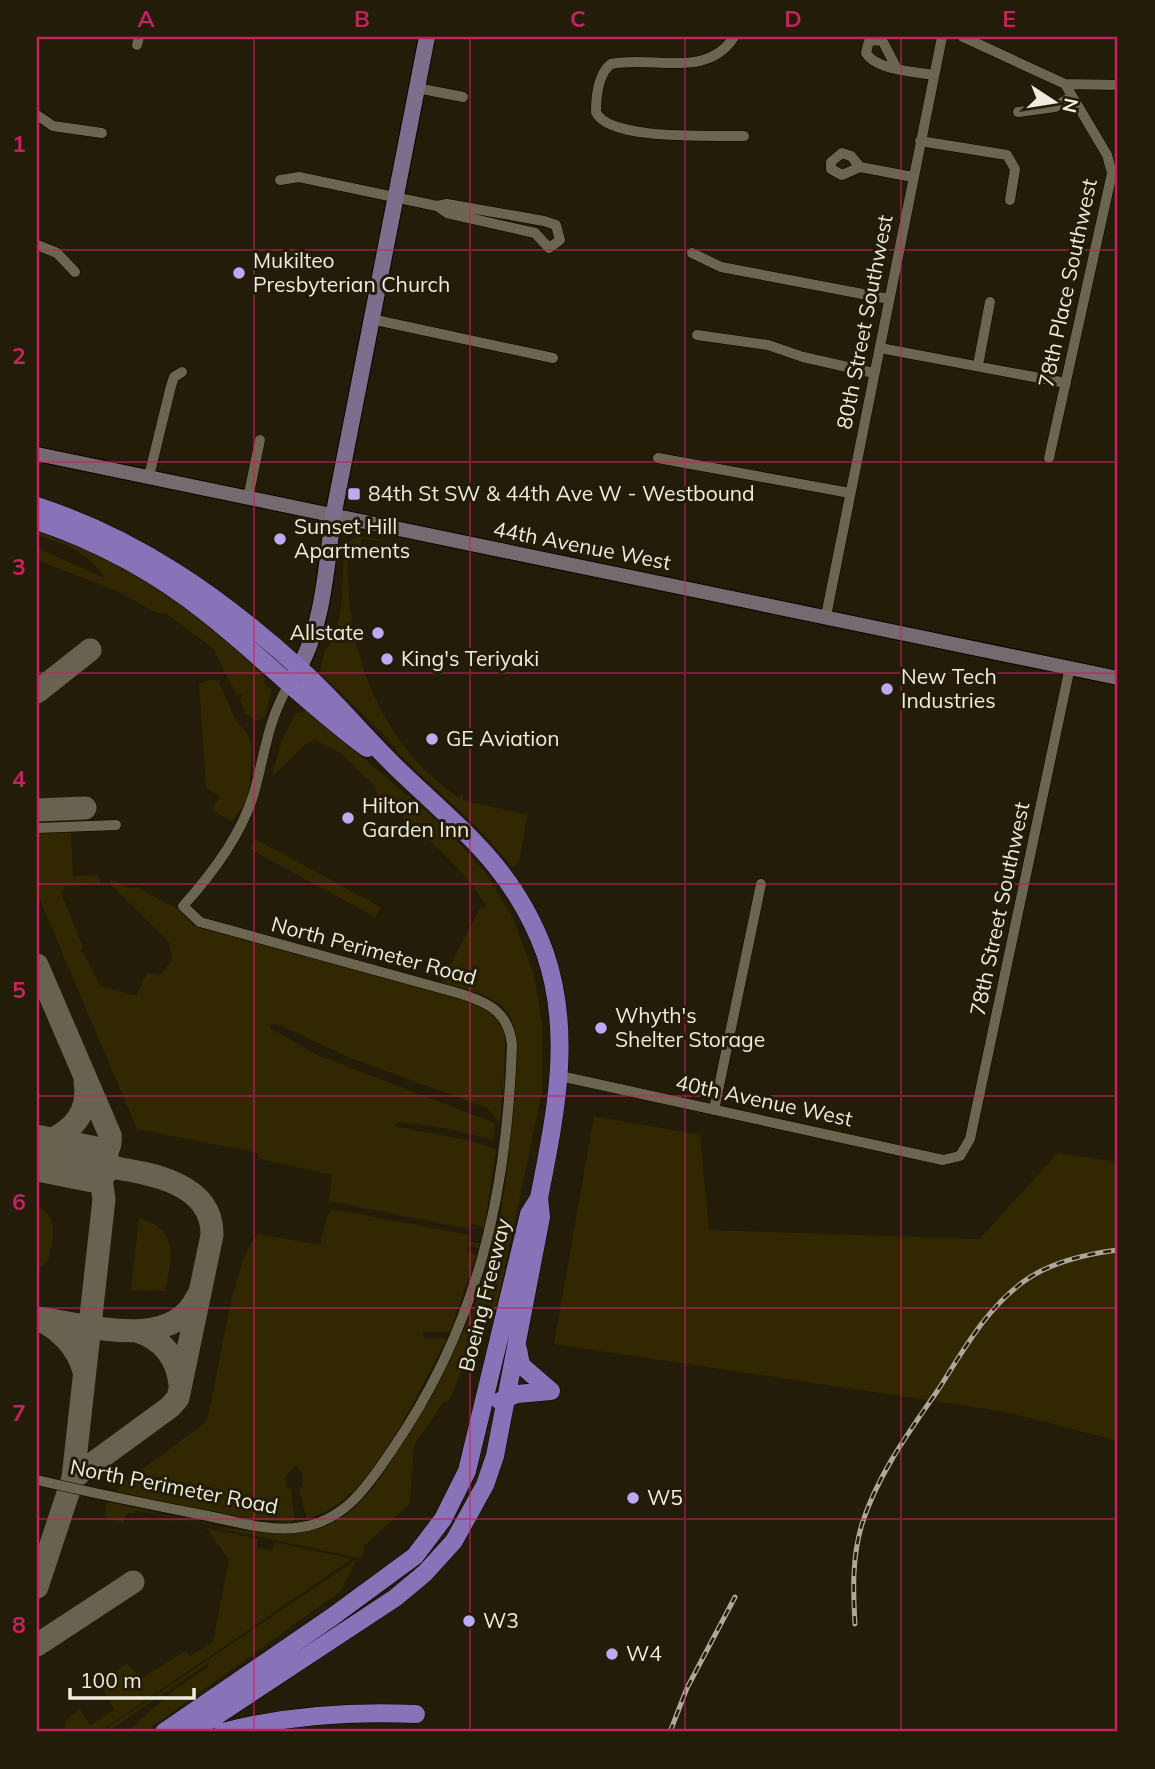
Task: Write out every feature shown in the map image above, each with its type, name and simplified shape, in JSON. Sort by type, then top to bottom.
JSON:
[{"type":"highway","points":[[37,506],[134,545],[214,596],[300,668],[401,772],[471,835],[516,893],[545,953],[554,983],[559,1023],[560,1076],[539,1198]]},
{"type":"highway","points":[[37,521],[102,546],[163,582],[227,630],[330,721],[401,772]]},
{"type":"highway","name":"Boeing Freeway","points":[[192,1732],[308,1658],[395,1598],[425,1573],[454,1541],[485,1485],[495,1456],[541,1217],[539,1198]]},
{"type":"highway","name":"Boeing Freeway","points":[[164,1732],[394,1574],[430,1539],[457,1494],[467,1471],[529,1214],[539,1198]]},
{"type":"highway","points":[[467,1471],[489,1411],[508,1396],[551,1391],[521,1365],[517,1344]]},
{"type":"highway","points":[[223,1732],[270,1720],[329,1712],[416,1714]]},
{"type":"main road","points":[[288,686],[300,668],[321,597],[333,517],[427,37]]},
{"type":"street","points":[[734,37],[725,49],[701,62],[611,64],[603,70],[596,112],[604,123],[662,135],[744,136]]},
{"type":"street","name":"80th Street Southwest","points":[[826,616],[942,37]]},
{"type":"street","points":[[963,37],[1065,84],[1118,85]]},
{"type":"street","points":[[896,67],[934,75]]},
{"type":"street","name":"78th Place Southwest","points":[[1049,458],[1112,173],[1107,155],[1065,84]]},
{"type":"street","points":[[417,88],[463,97]]},
{"type":"street","points":[[1018,112],[1055,107],[1072,96]]},
{"type":"street","points":[[37,115],[53,126],[102,133]]},
{"type":"street","points":[[920,141],[1007,155],[1015,169],[1010,200]]},
{"type":"street","points":[[860,167],[913,177]]},
{"type":"street","points":[[280,180],[299,177],[437,206],[447,213],[535,233],[549,248],[560,240],[556,225],[544,221],[447,204],[437,206]]},
{"type":"street","points":[[37,245],[57,253],[75,272]]},
{"type":"street","points":[[692,253],[721,267],[889,299]]},
{"type":"street","points":[[978,365],[990,302]]},
{"type":"street","points":[[371,319],[553,358]]},
{"type":"street","points":[[697,335],[768,345],[803,357],[874,373]]},
{"type":"street","points":[[880,348],[1066,383]]},
{"type":"street","points":[[149,476],[171,386],[174,377],[182,372]]},
{"type":"street","points":[[247,498],[260,440]]},
{"type":"street","name":"44th Avenue West","points":[[37,454],[1118,678]]},
{"type":"street","points":[[658,458],[850,493]]},
{"type":"street","name":"78th Street Southwest","points":[[960,1156],[970,1139],[1069,667]]},
{"type":"street","name":"North Perimeter Road","points":[[37,1480],[256,1526],[301,1527],[329,1518],[351,1503],[368,1485],[429,1392],[475,1290],[500,1192],[510,1094],[511,1032],[498,1010],[489,1003],[458,993],[200,922],[183,906],[209,877],[246,813],[268,727],[288,686]]},
{"type":"street","points":[[37,828],[116,825]]},
{"type":"street","points":[[714,1110],[761,884]]},
{"type":"street","name":"40th Avenue West","points":[[560,1076],[943,1160],[960,1156]]},
{"type":"shaded area","points":[[37,527],[90,549],[140,576],[188,607],[210,625],[236,647],[266,679],[264,682],[268,689],[272,688],[265,717],[256,721],[247,715],[239,699],[243,695],[236,694],[214,649],[167,614],[157,613],[119,592],[37,560],[37,548],[105,578],[83,555],[37,535]]},
{"type":"shaded area","points":[[359,536],[402,544],[362,539],[359,551],[348,551],[352,622],[371,689],[406,749],[431,775],[459,798],[463,793],[463,800],[527,815],[520,859],[513,868],[481,831],[406,761],[381,732],[320,673],[324,651],[336,632],[339,618],[344,550],[348,541]]},
{"type":"shaded area","points":[[211,679],[219,682],[235,719],[247,733],[252,747],[249,798],[232,821],[212,810],[220,796],[206,788],[199,684]]},
{"type":"shaded area","points":[[305,708],[442,825],[485,872],[512,916],[534,974],[542,1022],[542,1092],[494,1320],[481,1325],[449,1401],[443,1403],[414,1445],[410,1504],[364,1546],[362,1559],[136,1510],[135,1514],[128,1512],[123,1523],[105,1517],[106,1504],[110,1502],[220,1527],[278,1533],[304,1531],[328,1525],[341,1518],[364,1498],[391,1460],[465,1328],[487,1273],[509,1154],[516,1066],[515,1035],[510,1017],[497,1003],[480,994],[441,983],[480,908],[487,907],[450,860],[377,794],[375,786],[339,752],[314,740],[304,745],[271,778],[282,740],[296,713],[304,712]]},
{"type":"shaded area","points":[[71,831],[73,876],[98,875],[101,884],[65,887],[61,893],[83,947],[80,951],[100,986],[136,996],[147,973],[161,975],[172,960],[169,942],[112,886],[109,879],[130,888],[137,887],[178,909],[192,924],[204,929],[480,1004],[493,1014],[505,1033],[504,1095],[498,1072],[502,1096],[500,1123],[487,1108],[345,1056],[280,1025],[272,1024],[270,1028],[317,1055],[495,1123],[493,1140],[446,1128],[398,1122],[393,1126],[472,1141],[496,1150],[484,1230],[481,1226],[471,1224],[470,1229],[329,1201],[332,1175],[265,1160],[258,1157],[258,1153],[137,1129],[37,893],[37,833]]},
{"type":"shaded area","points":[[255,839],[381,907],[375,917],[250,849]]},
{"type":"shaded area","points":[[594,1116],[700,1135],[709,1230],[979,1239],[1058,1153],[1118,1162],[1118,1441],[1007,1412],[554,1344]]},
{"type":"shaded area","points":[[37,1206],[50,1217],[53,1230],[48,1261],[37,1270]]},
{"type":"shaded area","points":[[332,1209],[469,1235],[468,1242],[480,1243],[479,1248],[468,1246],[467,1251],[477,1254],[450,1332],[423,1332],[423,1338],[444,1338],[446,1341],[406,1417],[372,1470],[352,1492],[331,1509],[307,1519],[298,1487],[302,1486],[302,1474],[296,1464],[284,1479],[287,1481],[286,1489],[291,1488],[295,1520],[289,1522],[251,1519],[117,1492],[121,1485],[206,1422],[233,1292],[249,1247],[259,1234],[320,1245],[327,1215]]},
{"type":"shaded area","points":[[139,1218],[152,1223],[167,1237],[171,1256],[165,1291],[131,1290]]},
{"type":"shaded area","points":[[136,1513],[258,1539],[257,1548],[272,1551],[274,1542],[352,1559],[99,1732],[63,1732],[67,1720],[79,1708],[90,1725],[114,1710],[101,1684],[127,1663],[141,1678],[186,1651],[190,1656],[213,1642],[229,1560],[207,1529]]},
{"type":"shaded area","points":[[357,1559],[341,1591],[145,1732],[127,1732],[174,1690],[208,1667],[209,1663],[107,1732],[101,1732]]},
{"type":"taxiway","points":[[37,692],[90,650]]},
{"type":"taxiway","points":[[37,810],[85,808]]},
{"type":"taxiway","points":[[37,965],[110,1135],[108,1149],[92,1164]]},
{"type":"taxiway","points":[[37,1145],[58,1136],[74,1123],[84,1105],[85,1082]]},
{"type":"taxiway","points":[[73,1478],[170,1407],[178,1398],[212,1235],[209,1215],[200,1200],[186,1189],[149,1174],[92,1164]]},
{"type":"taxiway","points":[[37,1587],[73,1478],[104,1199],[100,1173],[92,1164]]},
{"type":"taxiway","points":[[37,1318],[102,1329],[148,1330],[168,1325],[185,1314],[197,1297]]},
{"type":"taxiway","points":[[40,1320],[68,1341],[84,1371]]},
{"type":"taxiway","points":[[137,1331],[154,1339],[167,1350],[176,1365],[180,1384]]},
{"type":"taxiway","points":[[37,1645],[133,1582]]},
{"type":"runway","points":[[37,1153],[92,1164]]},
{"type":"railway","points":[[855,1624],[855,1561],[862,1524],[869,1506],[895,1454],[976,1331],[1010,1293],[1034,1275],[1069,1260],[1118,1250]]},
{"type":"railway","points":[[670,1732],[687,1688],[735,1597]]},
{"type":"place","name":"Mukilteo Presbyterian Church","points":[[239,273]]},
{"type":"place","name":"84th St SW & 44th Ave W - Westbound","points":[[354,494]]},
{"type":"place","name":"Sunset Hill Apartments","points":[[280,539]]},
{"type":"place","name":"Allstate","points":[[378,633]]},
{"type":"place","name":"King's Teriyaki","points":[[387,659]]},
{"type":"place","name":"New Tech Industries","points":[[887,689]]},
{"type":"place","name":"GE Aviation","points":[[432,739]]},
{"type":"place","name":"Hilton Garden Inn","points":[[348,818]]},
{"type":"place","name":"Whyth's Shelter Storage","points":[[601,1028]]},
{"type":"place","name":"W5","points":[[633,1498]]},
{"type":"place","name":"W3","points":[[469,1621]]},
{"type":"place","name":"W4","points":[[612,1654]]}]
